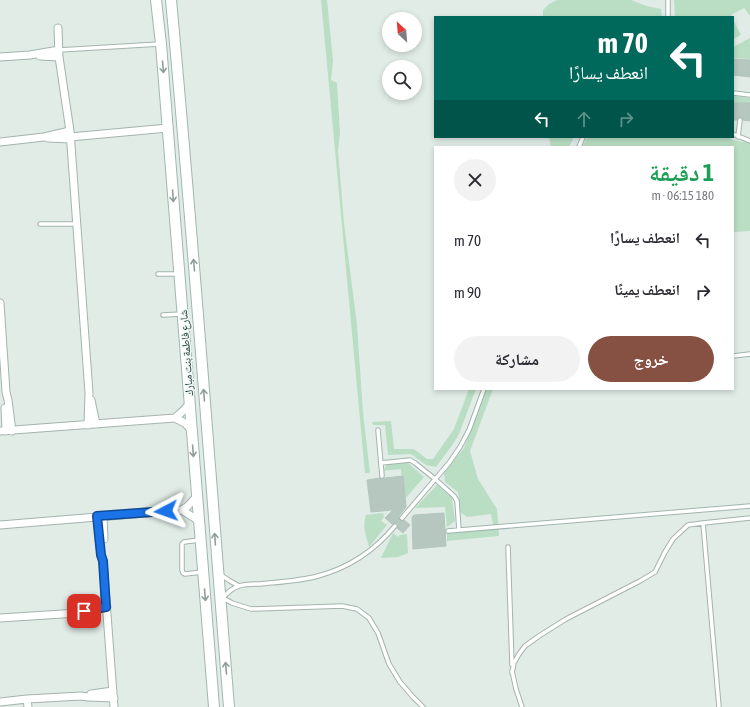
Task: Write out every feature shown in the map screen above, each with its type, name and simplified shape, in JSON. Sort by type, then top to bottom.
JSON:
[{"type":"street","name":"شارع فاطمة بنت مبارك","points":[[156,0],[180,274],[214,707]]},
{"type":"street","name":"شارع فاطمة بنت مبارك","points":[[171,0],[194,260],[218,571],[222,600],[229,707]]},
{"type":"street","points":[[58,28],[59,53],[70,136],[92,424]]},
{"type":"street","points":[[0,57],[59,53]]},
{"type":"street","points":[[0,142],[44,137],[168,128]]},
{"type":"street","points":[[0,303],[6,392],[6,431],[175,418],[184,423],[192,431]]},
{"type":"street","points":[[175,418],[190,403]]},
{"type":"street","points":[[0,525],[182,510],[197,496]]},
{"type":"street","points":[[182,510],[199,521]]},
{"type":"street","points":[[100,516],[101,555],[103,561],[114,707]]},
{"type":"street","points":[[0,618],[107,610]]},
{"type":"street","points":[[0,702],[113,694]]},
{"type":"street","points":[[28,707],[30,699]]},
{"type":"street","points":[[30,699],[33,707]]},
{"type":"lane","points":[[668,0],[668,16]]},
{"type":"lane","points":[[59,53],[161,44]]},
{"type":"lane","points":[[734,93],[750,95]]},
{"type":"lane","points":[[738,137],[740,120]]},
{"type":"lane","points":[[734,135],[750,141]]},
{"type":"lane","points":[[40,224],[77,224]]},
{"type":"lane","points":[[158,274],[180,274]]},
{"type":"lane","points":[[163,315],[183,314]]},
{"type":"lane","points":[[734,356],[750,354]]},
{"type":"lane","points":[[402,518],[455,455],[470,430],[484,390]]},
{"type":"lane","points":[[378,430],[382,476]]},
{"type":"lane","points":[[381,463],[410,460],[435,479],[458,501],[459,530]]},
{"type":"lane","points":[[448,531],[750,506]]},
{"type":"lane","points":[[512,672],[514,663],[525,646],[547,630],[655,572],[673,539],[688,526],[750,518]]},
{"type":"lane","points":[[703,523],[719,707]]},
{"type":"lane","points":[[395,526],[381,541],[363,555],[330,572],[299,580],[239,586],[230,590],[222,600],[252,609],[342,606],[357,609],[369,618],[378,633],[390,664],[400,682],[423,707]]},
{"type":"lane","points":[[200,540],[184,542],[182,544],[182,570],[185,574],[203,572]]},
{"type":"lane","points":[[508,548],[512,672],[522,707]]},
{"type":"lane","points":[[218,571],[225,578],[239,586]]},
{"type":"green space","points":[[321,0],[327,0],[333,61],[331,80],[337,83],[340,134],[338,150],[344,223],[357,325],[363,413],[370,473],[365,473]]},
{"type":"green space","points":[[557,0],[631,0],[646,6],[661,9],[662,16],[543,16],[543,10],[549,4]]},
{"type":"green space","points":[[674,0],[750,0],[750,16],[744,8],[732,16],[675,16]]},
{"type":"green space","points":[[734,22],[741,35],[734,38]]},
{"type":"green space","points":[[750,38],[750,59],[734,58],[734,46]]},
{"type":"green space","points":[[734,96],[750,98],[750,103],[734,103]]},
{"type":"green space","points":[[549,138],[574,138],[570,146],[551,146]]},
{"type":"green space","points":[[586,138],[730,138],[750,143],[750,231],[734,232],[734,146],[582,146]]},
{"type":"green space","points":[[469,390],[476,390],[459,434],[436,467],[426,465],[411,454],[388,455],[385,425],[373,425],[372,422],[391,421],[394,449],[414,449],[427,459],[433,459],[454,429]]},
{"type":"green space","points":[[486,390],[493,390],[470,451],[478,479],[497,509],[499,536],[447,541],[447,533],[494,529],[491,514],[467,517],[460,512],[458,492],[445,482],[444,473],[464,448]]},
{"type":"green space","points":[[407,462],[424,477],[404,500],[401,469],[383,471],[387,464]]},
{"type":"green space","points":[[437,485],[452,498],[455,521],[447,527],[445,507],[415,508]]},
{"type":"green space","points":[[383,513],[384,517],[381,521],[387,525],[369,547],[364,528],[366,515]]},
{"type":"green space","points":[[393,533],[398,537],[400,535],[407,534],[408,553],[398,557],[381,558]]},
{"type":"building","points":[[734,59],[750,60],[750,77],[734,75]]},
{"type":"building","points":[[734,103],[750,103],[750,121],[743,120],[740,117],[737,120],[734,120]]},
{"type":"building","points":[[403,476],[406,507],[399,516],[399,519],[401,521],[404,520],[410,525],[403,533],[397,528],[397,523],[392,524],[385,518],[393,510],[371,512],[367,480]]},
{"type":"building","points":[[444,513],[446,546],[413,549],[412,517],[414,515]]},
{"type":"route","points":[[84,611],[106,607],[103,561],[97,516],[166,511]]}]
